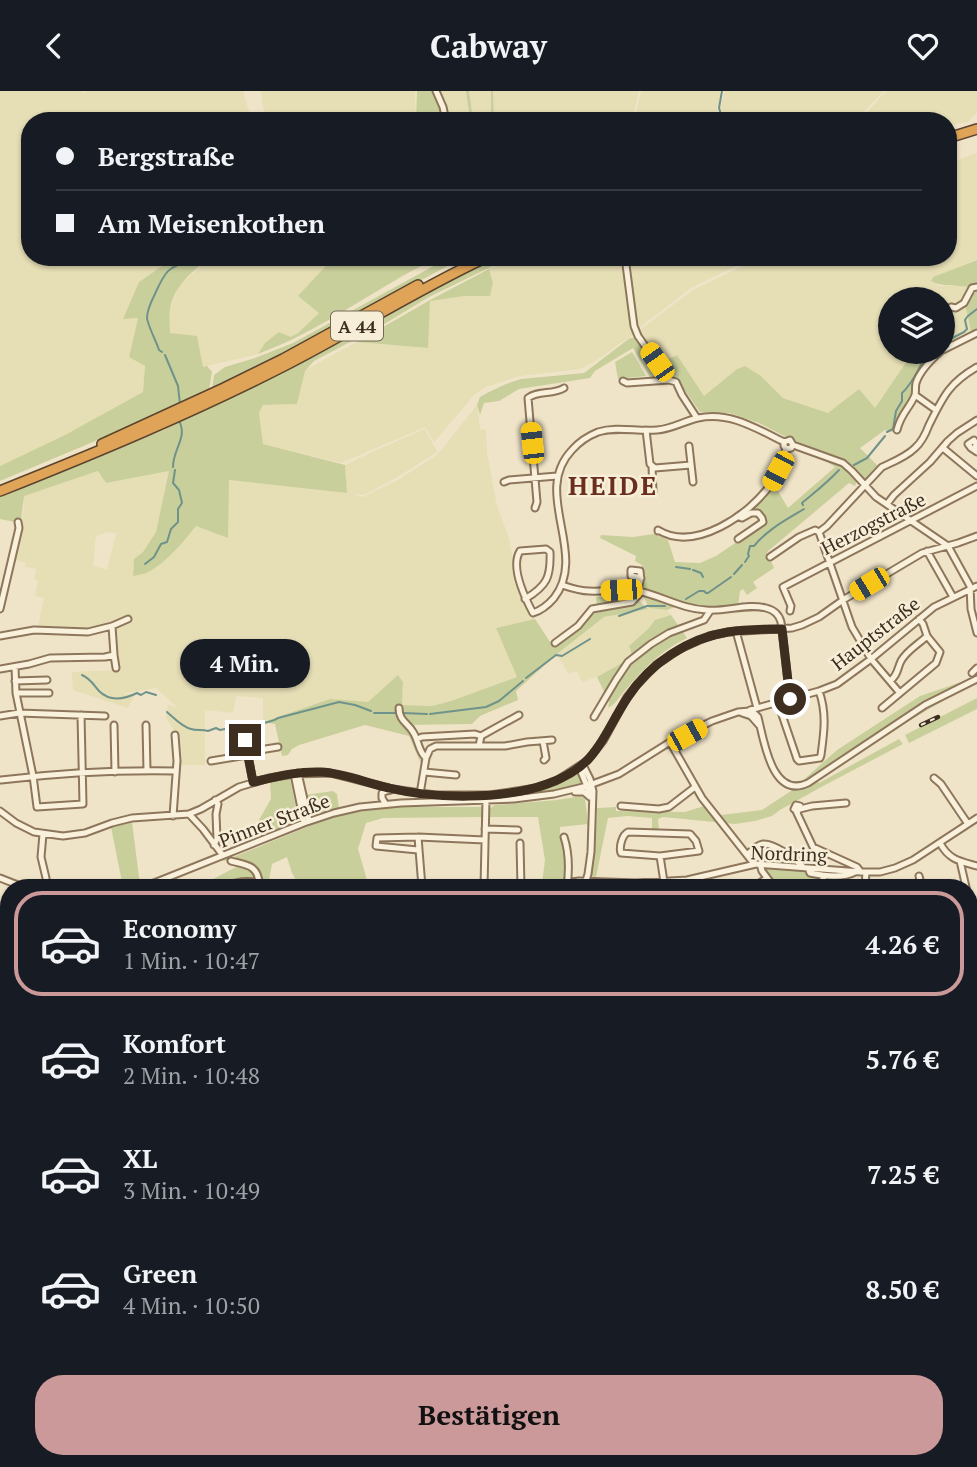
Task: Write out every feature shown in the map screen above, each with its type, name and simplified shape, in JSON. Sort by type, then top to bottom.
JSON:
[{"type":"highway","points":[[957,135],[977,129]]},
{"type":"highway","points":[[957,141],[977,135]]},
{"type":"highway","name":"A 44","points":[[226,391],[456,266]]},
{"type":"highway","name":"A 44","points":[[0,491],[137,432],[319,348],[469,266]]},
{"type":"highway","name":"A 44","points":[[0,485],[137,432]]},
{"type":"street","points":[[436,91],[444,112]]},
{"type":"street","points":[[626,266],[634,326],[669,380]]},
{"type":"street","points":[[955,308],[964,303],[975,288]]},
{"type":"street","points":[[955,344],[977,333]]},
{"type":"street","points":[[897,430],[899,419],[915,395],[916,383],[928,364]]},
{"type":"street","points":[[819,532],[882,467],[893,463],[916,447],[950,388],[959,378],[977,367]]},
{"type":"street","points":[[625,382],[669,380],[676,383],[697,418]]},
{"type":"street","points":[[536,508],[528,398],[533,394],[564,388]]},
{"type":"street","points":[[915,395],[936,410]]},
{"type":"street","points":[[526,599],[543,586],[547,579],[551,566],[550,552],[546,549],[520,551],[516,561],[522,592],[533,613],[547,606],[562,585],[567,555],[557,501],[557,476],[563,460],[576,445],[589,436],[609,430],[667,428],[697,418],[728,418],[747,423],[790,448],[793,445],[843,463],[865,487],[948,546],[974,587],[969,599],[977,633]]},
{"type":"street","points":[[887,504],[957,433],[977,421]]},
{"type":"street","points":[[646,430],[653,492]]},
{"type":"street","points":[[658,531],[672,537],[698,535],[714,530],[738,516],[771,484],[785,445]]},
{"type":"street","points":[[689,446],[693,482]]},
{"type":"street","points":[[943,448],[977,476]]},
{"type":"street","points":[[652,467],[691,465]]},
{"type":"street","points":[[971,471],[977,466]]},
{"type":"street","points":[[504,482],[557,476]]},
{"type":"street","name":"Herzogstraße","points":[[790,611],[783,587],[977,486]]},
{"type":"street","points":[[738,516],[742,518],[758,513],[763,522],[738,539]]},
{"type":"street","points":[[0,609],[18,523]]},
{"type":"street","points":[[770,558],[799,537],[815,530],[819,532]]},
{"type":"street","points":[[819,532],[852,627],[871,659],[899,692]]},
{"type":"street","points":[[0,811],[27,829],[43,834],[74,835],[122,820],[189,814],[239,787],[296,773],[330,773],[420,793],[469,795],[525,790],[547,785],[581,766],[603,741],[635,687],[656,665],[673,653],[709,636],[801,626],[928,550],[977,536]]},
{"type":"street","points":[[928,550],[937,538]]},
{"type":"street","points":[[928,550],[953,597]]},
{"type":"street","points":[[624,590],[625,586],[639,585],[641,578]]},
{"type":"street","points":[[562,585],[589,591],[640,592],[685,607],[710,611],[767,608],[779,617],[790,699]]},
{"type":"street","name":"Hauptstraße","points":[[732,714],[837,684],[934,607],[974,587]]},
{"type":"street","points":[[555,643],[578,626],[592,609],[632,602],[640,592]]},
{"type":"street","points":[[594,717],[628,662],[669,633],[704,619],[710,611]]},
{"type":"street","points":[[0,636],[44,630],[88,632],[128,619]]},
{"type":"street","points":[[882,708],[936,663],[940,652],[927,636],[919,619]]},
{"type":"street","points":[[112,626],[116,668]]},
{"type":"street","points":[[736,631],[757,708]]},
{"type":"street","points":[[890,681],[897,674],[902,660],[927,636]]},
{"type":"street","points":[[0,669],[50,658],[114,655]]},
{"type":"street","points":[[15,667],[19,713],[37,807],[83,804],[81,715]]},
{"type":"street","points":[[750,711],[758,717],[773,769],[783,782],[790,786],[799,786],[808,783],[974,676],[977,668]]},
{"type":"street","points":[[15,681],[47,680]]},
{"type":"street","points":[[778,702],[799,761],[820,758],[825,724],[819,691]]},
{"type":"street","points":[[16,693],[48,693]]},
{"type":"street","name":"Hauptstraße","points":[[590,785],[619,774],[670,742],[712,721],[745,710],[750,711]]},
{"type":"street","points":[[399,712],[412,730],[421,754],[426,758]]},
{"type":"street","points":[[0,716],[19,713],[105,716]]},
{"type":"street","points":[[742,713],[756,720],[761,729]]},
{"type":"street","points":[[416,739],[469,734],[481,736],[519,715]]},
{"type":"street","points":[[114,725],[114,772]]},
{"type":"street","points":[[146,725],[147,771]]},
{"type":"street","points":[[173,815],[177,761],[175,735]]},
{"type":"street","points":[[479,746],[481,736]]},
{"type":"street","points":[[245,740],[253,782]]},
{"type":"street","points":[[415,802],[420,793],[428,751],[433,747],[505,746],[552,740]]},
{"type":"street","points":[[543,741],[546,758],[544,760]]},
{"type":"street","points":[[670,742],[702,798],[766,878]]},
{"type":"street","points":[[212,761],[278,747]]},
{"type":"street","points":[[581,766],[590,785],[591,799],[591,852],[586,879]]},
{"type":"street","points":[[0,779],[176,771]]},
{"type":"street","points":[[424,772],[456,775]]},
{"type":"street","points":[[296,773],[307,822]]},
{"type":"street","points":[[934,778],[968,824]]},
{"type":"street","name":"Pinner Straße","points":[[164,879],[307,822],[360,807],[385,803],[534,797],[590,785]]},
{"type":"street","points":[[621,806],[659,809],[669,807],[695,786]]},
{"type":"street","points":[[385,803],[382,793],[393,789]]},
{"type":"street","points":[[534,797],[581,791],[591,799]]},
{"type":"street","points":[[214,845],[218,839],[218,804],[215,800]]},
{"type":"street","points":[[484,879],[486,800]]},
{"type":"street","points":[[846,803],[798,810],[813,847],[857,867],[863,879]]},
{"type":"street","points":[[189,814],[221,853]]},
{"type":"street","name":"Nordring","points":[[698,879],[757,864],[861,872],[887,870],[905,865],[977,818]]},
{"type":"street","points":[[485,829],[518,831]]},
{"type":"street","points":[[628,832],[690,834],[699,848],[699,851],[660,856],[621,853],[624,835],[628,832]]},
{"type":"street","points":[[43,834],[41,857],[46,879]]},
{"type":"street","points":[[418,837],[421,879]]},
{"type":"street","points":[[564,837],[567,879]]},
{"type":"street","points":[[418,850],[376,846],[377,838],[485,840]]},
{"type":"street","points":[[520,843],[521,879]]},
{"type":"street","points":[[940,843],[947,854],[977,866]]},
{"type":"street","points":[[748,854],[758,846],[768,845],[797,861],[810,873],[846,876],[861,872]]},
{"type":"street","points":[[660,856],[664,879]]},
{"type":"street","points":[[231,861],[255,869],[259,879]]},
{"type":"street","points":[[960,861],[965,879]]},
{"type":"shaded area","points":[[0,91],[83,91],[84,94],[86,91],[243,91],[249,112],[21,112],[21,266],[162,266],[139,282],[124,319],[138,318],[129,357],[145,366],[143,392],[65,435],[0,466]]},
{"type":"shaded area","points":[[261,91],[415,91],[416,112],[264,112]]},
{"type":"shaded area","points":[[437,91],[466,91],[469,112],[445,112]]},
{"type":"shaded area","points":[[469,91],[491,91],[491,112],[472,112]]},
{"type":"shaded area","points":[[493,91],[639,91],[634,112],[494,112]]},
{"type":"shaded area","points":[[641,91],[723,91],[718,112],[636,112]]},
{"type":"shaded area","points":[[725,91],[884,91],[864,112],[720,110]]},
{"type":"shaded area","points":[[886,91],[977,91],[977,113],[968,122],[957,124],[957,112],[867,112]]},
{"type":"shaded area","points":[[977,153],[977,259],[933,277],[931,281],[940,286],[972,288],[966,304],[971,331],[968,338],[955,344],[955,287],[878,287],[878,364],[905,364],[875,408],[859,390],[828,413],[783,398],[761,376],[745,366],[737,369],[704,396],[677,355],[658,362],[639,333],[693,290],[742,266],[957,266],[957,160]]},
{"type":"shaded area","points":[[201,266],[326,266],[298,296],[319,313],[298,333],[291,337],[279,332],[265,343],[258,354],[203,367],[170,333],[170,309],[179,286]]},
{"type":"shaded area","points":[[496,266],[624,266],[634,334],[580,369],[520,376],[486,387],[475,394],[434,442],[425,427],[341,463],[263,444],[259,413],[263,405],[297,404],[305,370],[357,342],[427,348],[430,300],[490,296],[493,283],[489,269]]},
{"type":"shaded area","points":[[627,266],[736,266],[691,288],[639,328],[636,327]]},
{"type":"shaded area","points":[[477,405],[480,429],[486,430],[487,452],[497,506],[509,538],[519,594],[535,619],[496,628],[517,677],[432,706],[402,705],[403,682],[398,675],[368,703],[330,699],[263,722],[263,698],[236,696],[233,713],[205,710],[205,765],[180,765],[177,735],[166,718],[168,705],[177,707],[156,688],[122,694],[135,694],[128,708],[73,690],[72,672],[118,670],[112,626],[72,629],[38,627],[44,598],[35,596],[38,581],[34,579],[36,569],[25,567],[26,563],[13,559],[24,508],[23,496],[99,471],[106,483],[170,471],[156,532],[143,552],[134,559],[133,576],[148,572],[178,547],[229,480],[347,493],[345,465],[425,429],[437,452],[364,495],[354,494],[363,497],[398,480],[438,454]],"holes":[[[107,532],[116,533],[107,570],[93,565],[96,536]]]},
{"type":"shaded area","points":[[649,608],[667,610],[671,615],[655,620],[629,646],[634,657],[582,682],[577,671],[568,674],[557,654],[604,617]]},
{"type":"green space","points":[[417,91],[435,91],[445,112],[416,112]]},
{"type":"green space","points":[[466,91],[469,91],[472,112],[469,112]]},
{"type":"green space","points":[[491,91],[494,112],[491,112]]},
{"type":"green space","points":[[977,260],[977,333],[968,338],[967,334],[971,331],[965,304],[972,288],[931,281],[933,277]]},
{"type":"green space","points":[[162,266],[200,266],[175,294],[170,310],[170,333],[197,336],[203,367],[207,366],[212,372],[209,390],[183,403],[189,416],[279,373],[476,268],[493,266],[429,297],[314,361],[305,371],[297,404],[263,405],[259,413],[263,444],[345,465],[347,493],[229,480],[228,538],[196,526],[163,562],[148,572],[133,576],[134,559],[143,552],[156,532],[169,471],[106,483],[98,471],[24,496],[20,529],[15,522],[0,519],[0,497],[166,429],[162,413],[0,481],[0,466],[65,435],[143,392],[145,366],[129,357],[138,318],[123,319],[139,282]]},
{"type":"green space","points":[[326,266],[422,266],[312,330],[258,354],[265,343],[279,332],[291,337],[319,313],[298,296]]},
{"type":"green space","points":[[434,266],[447,266],[276,359],[212,389],[214,375],[225,367],[293,343]]},
{"type":"green space","points":[[489,269],[493,283],[490,296],[464,296],[430,301],[428,348],[357,342],[430,300]]},
{"type":"green space","points":[[630,338],[637,338],[656,364],[677,355],[704,396],[737,369],[745,366],[761,376],[783,398],[828,413],[859,389],[875,408],[905,364],[926,364],[899,415],[894,432],[885,430],[860,448],[879,467],[864,483],[855,468],[846,461],[759,423],[729,413],[700,412],[676,378],[669,380],[650,377],[633,348],[595,371],[590,378],[519,389],[499,401],[484,403],[480,415],[477,405],[480,397],[506,384],[521,379],[584,373]]},
{"type":"green space","points":[[632,352],[646,376],[618,379],[615,362]]},
{"type":"green space","points":[[821,458],[845,469],[857,481],[855,486],[849,483],[767,552],[774,568],[753,582],[757,588],[747,595],[743,589],[740,591],[738,606],[715,608],[684,604],[667,610],[649,608],[640,589],[627,586],[639,586],[643,577],[642,565],[635,561],[636,556],[600,538],[601,535],[633,537],[654,534],[668,540],[675,562],[700,563],[716,556],[763,524],[764,518],[760,512],[754,510],[747,513],[769,490],[778,491],[788,508],[835,467]]},
{"type":"green space","points":[[634,596],[648,609],[604,617],[516,691],[518,700],[480,716],[472,724],[405,725],[417,743],[421,764],[409,736],[365,725],[299,745],[288,755],[282,756],[275,724],[263,722],[330,699],[368,702],[398,675],[403,682],[402,705],[432,706],[451,701],[517,677],[496,628],[535,619],[550,642],[559,640],[597,607],[596,597]]},
{"type":"green space","points":[[671,615],[687,638],[656,659],[608,708],[609,702],[597,677],[633,657],[629,646],[655,620]]},
{"type":"green space","points":[[961,682],[960,691],[816,780],[819,783],[899,739],[903,744],[772,816],[735,824],[663,817],[658,819],[659,831],[652,830],[652,818],[608,818],[596,877],[589,876],[594,859],[597,808],[616,807],[616,811],[685,812],[704,806],[713,816],[762,810],[791,791],[837,750],[920,696]]},
{"type":"green space","points":[[977,698],[977,709],[909,743],[905,735]]},
{"type":"green space","points":[[575,771],[579,772],[584,784],[573,788],[530,795],[418,800],[421,796],[487,796],[553,784]]},
{"type":"green space","points":[[288,778],[299,823],[245,844],[271,799],[270,782]]},
{"type":"green space","points":[[333,791],[337,794],[339,809],[311,818],[305,795]]},
{"type":"green space","points":[[581,796],[585,799],[588,824],[560,827],[566,879],[543,879],[545,860],[538,817],[489,817],[489,809],[495,805]]},
{"type":"green space","points":[[386,807],[482,807],[483,817],[383,818],[366,823],[358,849],[367,879],[295,879],[287,857],[272,864],[269,879],[213,879],[240,865],[222,860],[334,816]]},
{"type":"green space","points":[[132,822],[139,879],[121,879],[111,827]]},
{"type":"green space","points":[[756,860],[794,863],[816,879],[772,879]]},
{"type":"waterway","points":[[720,112],[722,91]]},
{"type":"waterway","points":[[162,352],[147,315],[161,281],[175,266]]},
{"type":"waterway","points":[[968,316],[977,309]]},
{"type":"waterway","points":[[955,337],[967,329],[967,317]]},
{"type":"waterway","points":[[165,355],[178,386],[180,404]]},
{"type":"waterway","points":[[887,432],[893,429],[902,393],[922,364]]},
{"type":"waterway","points":[[173,467],[182,431],[178,419]]},
{"type":"waterway","points":[[854,465],[867,458],[885,436]]},
{"type":"waterway","points":[[145,564],[154,557],[161,544],[167,542],[171,529],[178,522],[178,509],[182,503],[179,490],[173,483],[175,470]]},
{"type":"waterway","points":[[803,505],[802,503],[839,470]]},
{"type":"waterway","points":[[745,562],[750,546],[754,546],[771,530],[804,509]]},
{"type":"waterway","points":[[734,574],[742,565]]},
{"type":"waterway","points":[[676,567],[690,569]]},
{"type":"waterway","points":[[693,570],[701,573],[703,577]]},
{"type":"waterway","points":[[686,599],[699,591],[708,593],[731,577]]},
{"type":"waterway","points":[[619,616],[647,606],[665,606]]},
{"type":"waterway","points":[[526,678],[556,655],[562,656],[590,639]]},
{"type":"waterway","points":[[82,675],[108,697],[123,698],[146,692],[156,695]]},
{"type":"waterway","points":[[430,714],[486,707],[499,701],[523,681]]},
{"type":"waterway","points":[[246,727],[339,702],[371,711]]},
{"type":"waterway","points":[[167,712],[193,730],[208,731],[216,728],[230,731],[242,728]]},
{"type":"waterway","points":[[374,713],[398,713]]},
{"type":"waterway","points":[[403,713],[427,714]]},
{"type":"railway","points":[[921,725],[938,717]]},
{"type":"district","name":"HEIDE","points":[[613,485]]},
{"type":"route","points":[[245,740],[253,782],[320,772],[414,793],[490,795],[547,785],[583,765],[597,750],[627,698],[646,675],[673,653],[709,636],[736,631],[782,629],[790,699]]}]
